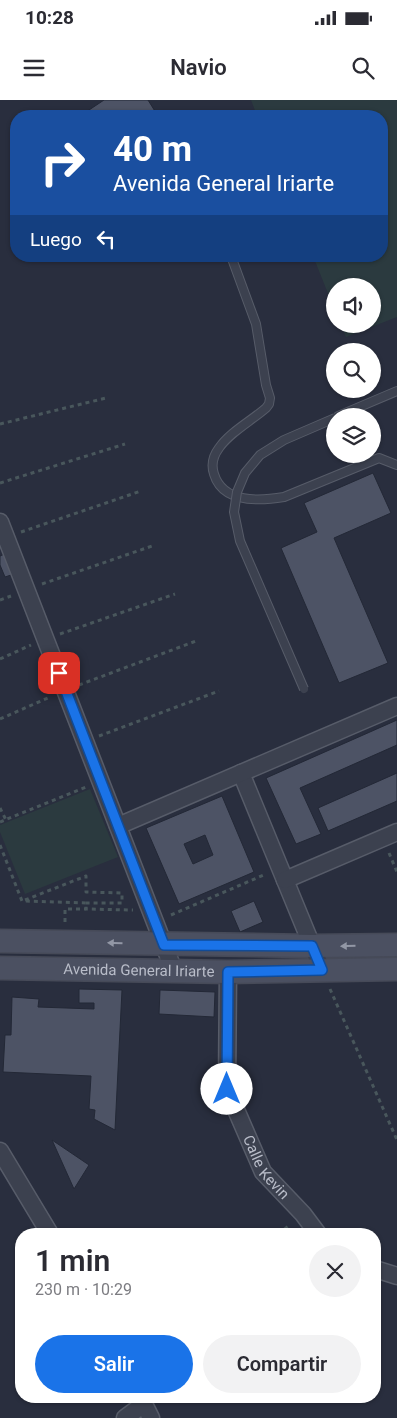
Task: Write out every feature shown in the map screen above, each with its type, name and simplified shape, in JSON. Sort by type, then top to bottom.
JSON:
[{"type":"main road","name":"Avenida General Iriarte","points":[[0,941],[64,941],[164,945],[397,945]]},
{"type":"main road","name":"Avenida General Iriarte","points":[[0,968],[228,972],[397,969]]},
{"type":"street","points":[[3,529],[174,971]]},
{"type":"street","points":[[118,826],[397,706]]},
{"type":"street","points":[[241,773],[322,970]]},
{"type":"street","points":[[283,874],[397,832]]},
{"type":"street","name":"Calle Kevin","points":[[228,972],[227,1089],[263,1172],[303,1214],[314,1228]]},
{"type":"street","points":[[0,1151],[46,1228]]},
{"type":"street","points":[[381,1271],[397,1276]]},
{"type":"street","points":[[125,1418],[145,1406]]},
{"type":"lane","points":[[234,262],[256,324],[266,385],[270,398],[266,408],[232,434],[214,456],[213,471],[220,487],[235,496],[245,499],[256,501],[270,500],[284,497],[379,458],[397,465]]},
{"type":"lane","points":[[357,408],[397,391]]},
{"type":"lane","points":[[304,689],[240,541],[234,512],[237,492],[245,472],[260,455],[284,440],[326,422]]},
{"type":"path","points":[[0,424],[106,398]]},
{"type":"path","points":[[0,483],[125,444]]},
{"type":"path","points":[[3,529],[141,492]]},
{"type":"path","points":[[26,589],[155,545]]},
{"type":"path","points":[[0,659],[45,639],[175,594]]},
{"type":"path","points":[[0,719],[65,690],[196,641]]},
{"type":"path","points":[[85,741],[219,691]]},
{"type":"path","points":[[0,822],[100,781]]},
{"type":"path","points":[[0,808],[6,820]]},
{"type":"path","points":[[0,845],[22,901]]},
{"type":"path","points":[[65,908],[150,911],[168,916],[283,874]]},
{"type":"path","points":[[86,876],[86,892],[122,893],[122,903],[22,901],[86,876]]},
{"type":"path","points":[[86,903],[86,908]]},
{"type":"path","points":[[322,970],[397,1140]]},
{"type":"shaded area","points":[[251,100],[397,100],[397,317],[381,323],[381,278],[326,278],[326,288],[315,262],[388,262],[388,110],[255,110]]},
{"type":"shaded area","points":[[344,333],[356,333],[346,337]]},
{"type":"shaded area","points":[[90,789],[118,857],[25,894],[0,832],[0,825]]},
{"type":"building","points":[[104,100],[148,100],[154,110],[89,110]]},
{"type":"building","points":[[373,473],[391,513],[334,538],[388,663],[339,683],[281,548],[317,532],[304,503]]},
{"type":"building","points":[[9,552],[17,573],[5,577],[0,565],[0,556]]},
{"type":"building","points":[[397,720],[397,745],[300,788],[321,834],[296,844],[266,778]]},
{"type":"building","points":[[397,773],[397,801],[328,831],[318,808]]},
{"type":"building","points":[[222,796],[254,872],[179,904],[146,828]],"holes":[[[205,835],[213,855],[193,864],[184,844]]]},
{"type":"building","points":[[254,901],[263,922],[240,932],[231,911]]},
{"type":"building","points":[[79,989],[122,990],[115,1130],[94,1119],[95,1110],[89,1109],[91,1076],[3,1072],[5,1035],[11,1035],[12,997],[39,999],[38,1007],[94,1009],[94,1003],[79,1003]]},
{"type":"building","points":[[160,990],[215,992],[214,1017],[159,1014]]},
{"type":"building","points":[[52,1140],[89,1165],[74,1189]]},
{"type":"route","points":[[59,673],[164,945],[312,946],[322,970],[228,972],[227,1089]]}]
